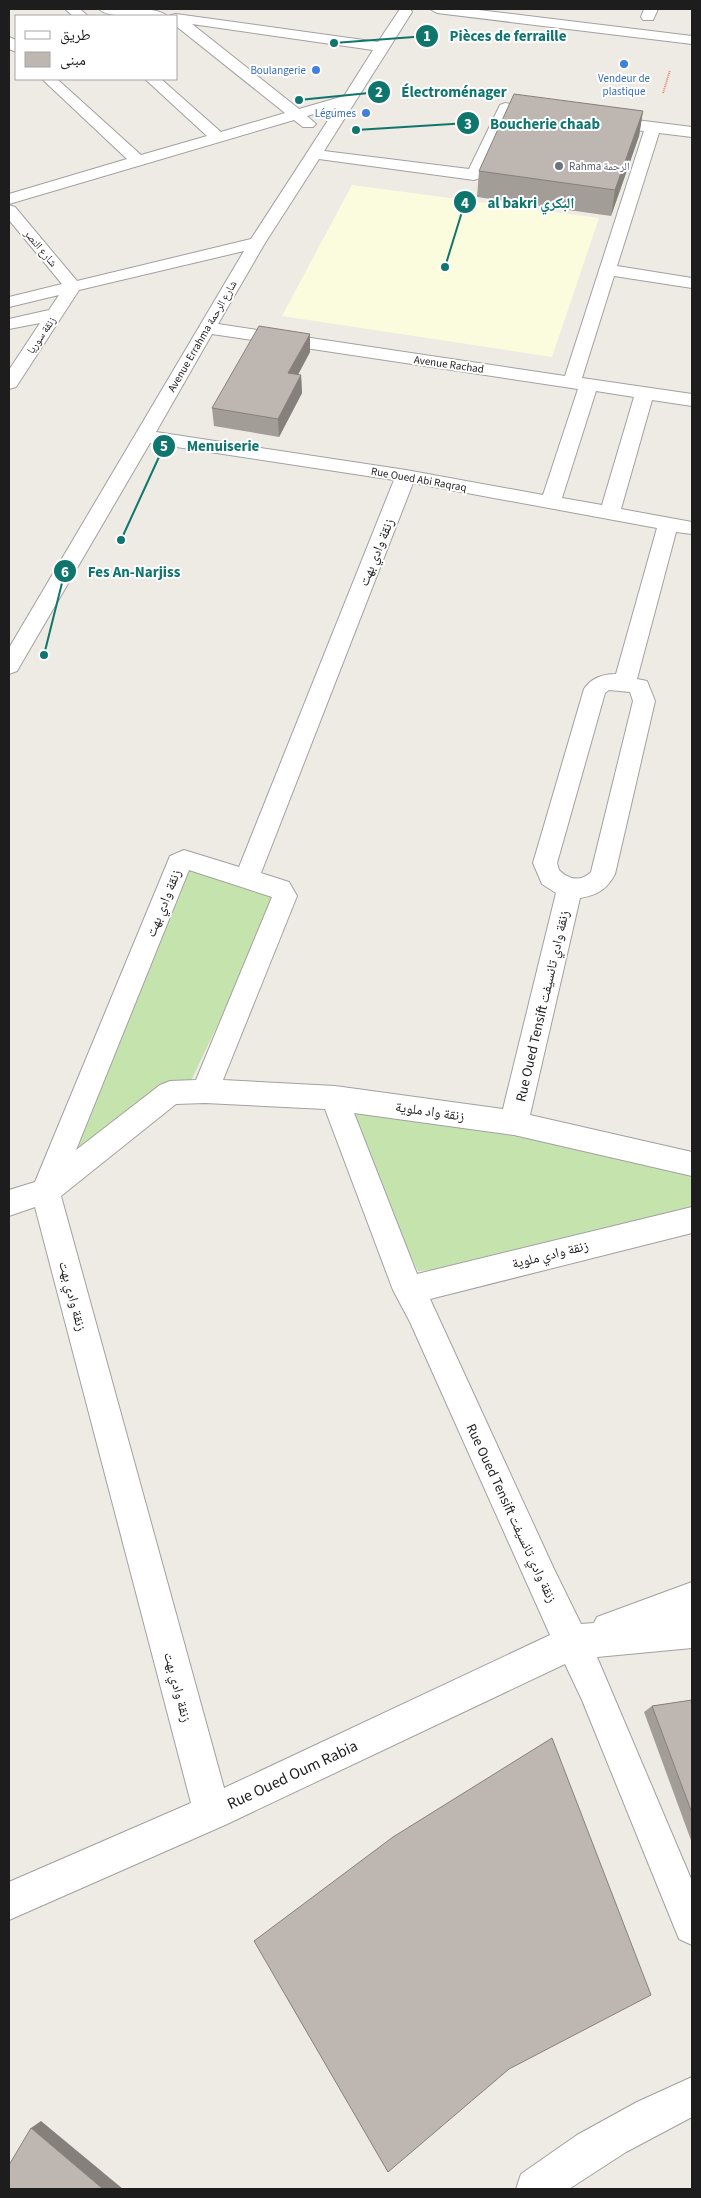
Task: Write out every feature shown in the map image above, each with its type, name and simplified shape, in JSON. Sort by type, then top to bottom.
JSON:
[{"type":"street","points":[[106,9],[152,15]]},
{"type":"street","points":[[419,10],[686,39]]},
{"type":"street","name":"Avenue Errahma شارع الرحمة","points":[[9,666],[257,243],[382,47],[419,10]]},
{"type":"street","points":[[646,14],[666,18]]},
{"type":"street","points":[[178,19],[382,47]]},
{"type":"street","points":[[178,21],[325,137]]},
{"type":"street","points":[[51,80],[138,161]]},
{"type":"street","points":[[153,80],[218,137]]},
{"type":"street","points":[[9,199],[349,99]]},
{"type":"street","points":[[314,154],[474,175],[505,108],[564,116]]},
{"type":"street","points":[[594,120],[692,132]]},
{"type":"street","points":[[551,502],[607,270],[652,127]]},
{"type":"street","name":"شارع النصر","points":[[9,210],[73,287]]},
{"type":"street","points":[[9,302],[257,243]]},
{"type":"street","points":[[607,270],[692,283]]},
{"type":"street","name":"زنقة سوريا","points":[[9,383],[73,287]]},
{"type":"street","points":[[9,324],[55,314]]},
{"type":"street","name":"Avenue Rachad","points":[[206,328],[692,400]]},
{"type":"street","points":[[610,513],[645,393]]},
{"type":"street","name":"Rue Oued Abi Raqraq","points":[[144,436],[406,476],[692,528]]},
{"type":"street","name":"زنقة وادي بهت","points":[[246,879],[406,476]]},
{"type":"street","points":[[625,683],[668,524]]},
{"type":"street","points":[[608,682],[625,683],[639,688],[644,701],[603,874],[600,881],[593,885],[582,889],[570,888],[557,884],[550,877],[545,863],[595,690],[600,684],[608,682]]},
{"type":"street","name":"زنقة وادي بهت","points":[[205,1091],[285,896],[280,889],[182,859],[45,1191],[212,1812]]},
{"type":"street","name":"Rue Oued Tensift زنقة وادي تانسيفت","points":[[514,1123],[570,888]]},
{"type":"street","name":"زنقة واد ملوية","points":[[45,1191],[170,1093],[177,1092],[205,1091],[335,1098],[514,1123],[692,1164]]},
{"type":"street","name":"Rue Oued Tensift زنقة وادي تانسيفت","points":[[335,1098],[408,1290],[421,1312],[501,1491],[595,1689],[692,1926]]},
{"type":"street","points":[[9,1185],[45,1191]]},
{"type":"street","points":[[9,1203],[45,1191]]},
{"type":"street","name":"زنقة وادي ملوية","points":[[408,1290],[692,1220]]},
{"type":"street","name":"Rue Oued Oum Rabia","points":[[9,1901],[212,1812],[573,1642],[692,1599]]},
{"type":"street","name":"Rue Oued Oum Rabia","points":[[573,1642],[692,1631]]},
{"type":"street","points":[[536,2189],[592,2150],[662,2110],[692,2096]]},
{"type":"path","points":[[652,127],[686,39]]},
{"type":"shaded area","points":[[352,185],[599,218],[552,357],[282,316]]},
{"type":"green space","points":[[187,861],[278,898],[188,1087],[45,1191]]},
{"type":"green space","points":[[335,1098],[692,1168],[692,1220],[497,1267],[418,1271]]},
{"type":"building","name":"Rahma الرحمة","points":[[514,94],[643,111],[615,190],[479,171]]},
{"type":"building","points":[[259,326],[310,334],[288,373],[301,375],[278,419],[212,408]]},
{"type":"building","points":[[692,1700],[692,1813],[652,1706]]},
{"type":"building","points":[[552,1738],[651,1995],[509,2069],[388,2172],[254,1941],[393,1837]]},
{"type":"building","points":[[31,2128],[103,2189],[9,2189],[9,2165]]},
{"type":"place","name":"Pièces de ferraille","points":[[334,43]]},
{"type":"place","name":"Vendeur de plastique","points":[[624,64]]},
{"type":"place","name":"Boulangerie","points":[[316,70]]},
{"type":"place","name":"Électroménager","points":[[299,100]]},
{"type":"place","name":"Légumes","points":[[366,113]]},
{"type":"place","name":"Boucherie chaab","points":[[356,130]]},
{"type":"place","name":"Rahma الرحمة","points":[[559,166]]},
{"type":"place","name":"al bakri البكري","points":[[445,267]]},
{"type":"place","name":"Menuiserie","points":[[121,540]]},
{"type":"place","name":"Fes An-Narjiss","points":[[44,655]]}]
